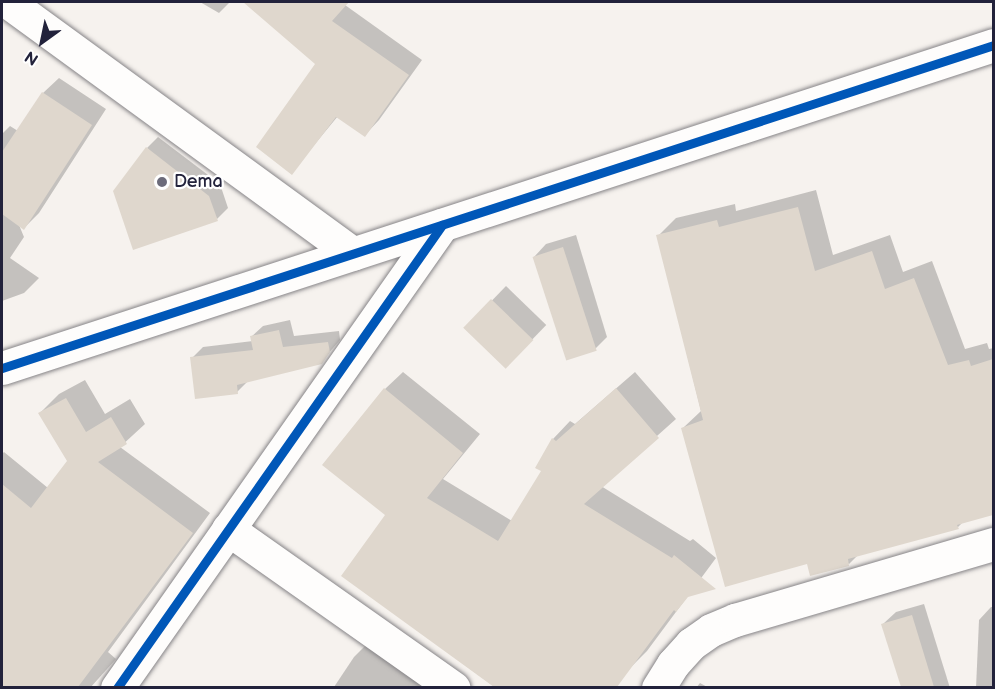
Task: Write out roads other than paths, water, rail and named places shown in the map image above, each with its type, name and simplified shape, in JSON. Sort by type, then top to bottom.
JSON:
[{"type":"street","points":[[20,5],[353,254]]},
{"type":"street","points":[[2,368],[993,45]]},
{"type":"street","points":[[117,687],[442,225]]},
{"type":"street","points":[[228,529],[453,687]]},
{"type":"street","points":[[658,687],[673,663],[692,644],[711,630],[735,620],[993,544]]},
{"type":"place","name":"Dema","points":[[162,182]]}]
